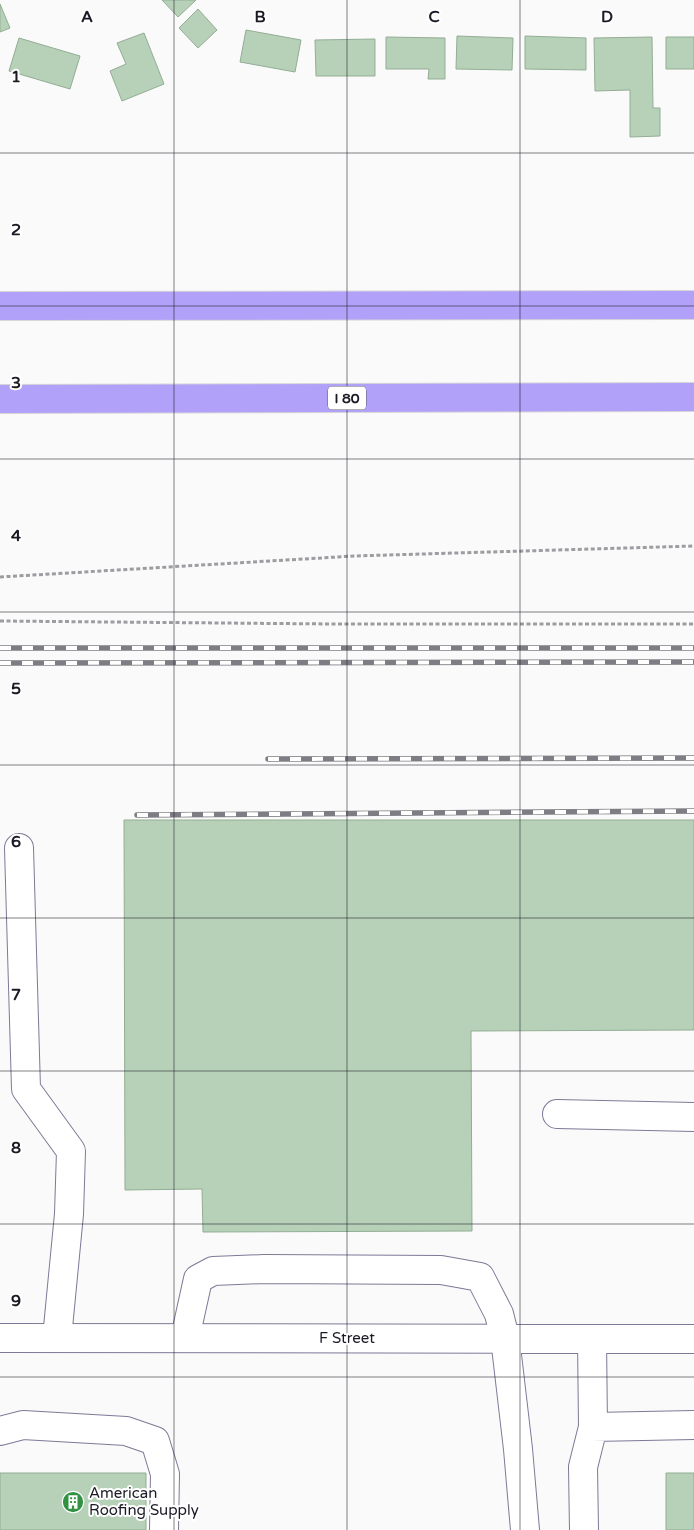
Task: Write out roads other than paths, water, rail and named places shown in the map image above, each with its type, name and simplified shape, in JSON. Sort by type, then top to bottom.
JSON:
[{"type":"highway","points":[[0,306],[694,305]]},
{"type":"highway","name":"I 80","points":[[0,399],[694,398]]},
{"type":"street","points":[[19,848],[26,1089],[71,1151],[69,1214],[57,1338]]},
{"type":"street","points":[[557,1114],[694,1117]]},
{"type":"street","points":[[185,1338],[198,1279],[213,1271],[320,1269],[441,1270],[480,1277],[499,1314],[505,1338],[525,1530]]},
{"type":"street","name":"F Street","points":[[0,1338],[694,1340]]},
{"type":"street","points":[[584,1530],[583,1467],[593,1427],[592,1339]]},
{"type":"street","points":[[0,1431],[23,1425],[126,1431],[155,1441],[165,1474],[164,1530]]},
{"type":"street","points":[[593,1427],[694,1425]]},
{"type":"railway","points":[[0,648],[694,648]]},
{"type":"railway","points":[[0,663],[694,662]]},
{"type":"railway","points":[[268,759],[694,758]]},
{"type":"railway","points":[[137,815],[694,811]]},
{"type":"place","name":"American Roofing Supply","points":[[73,1502]]}]
